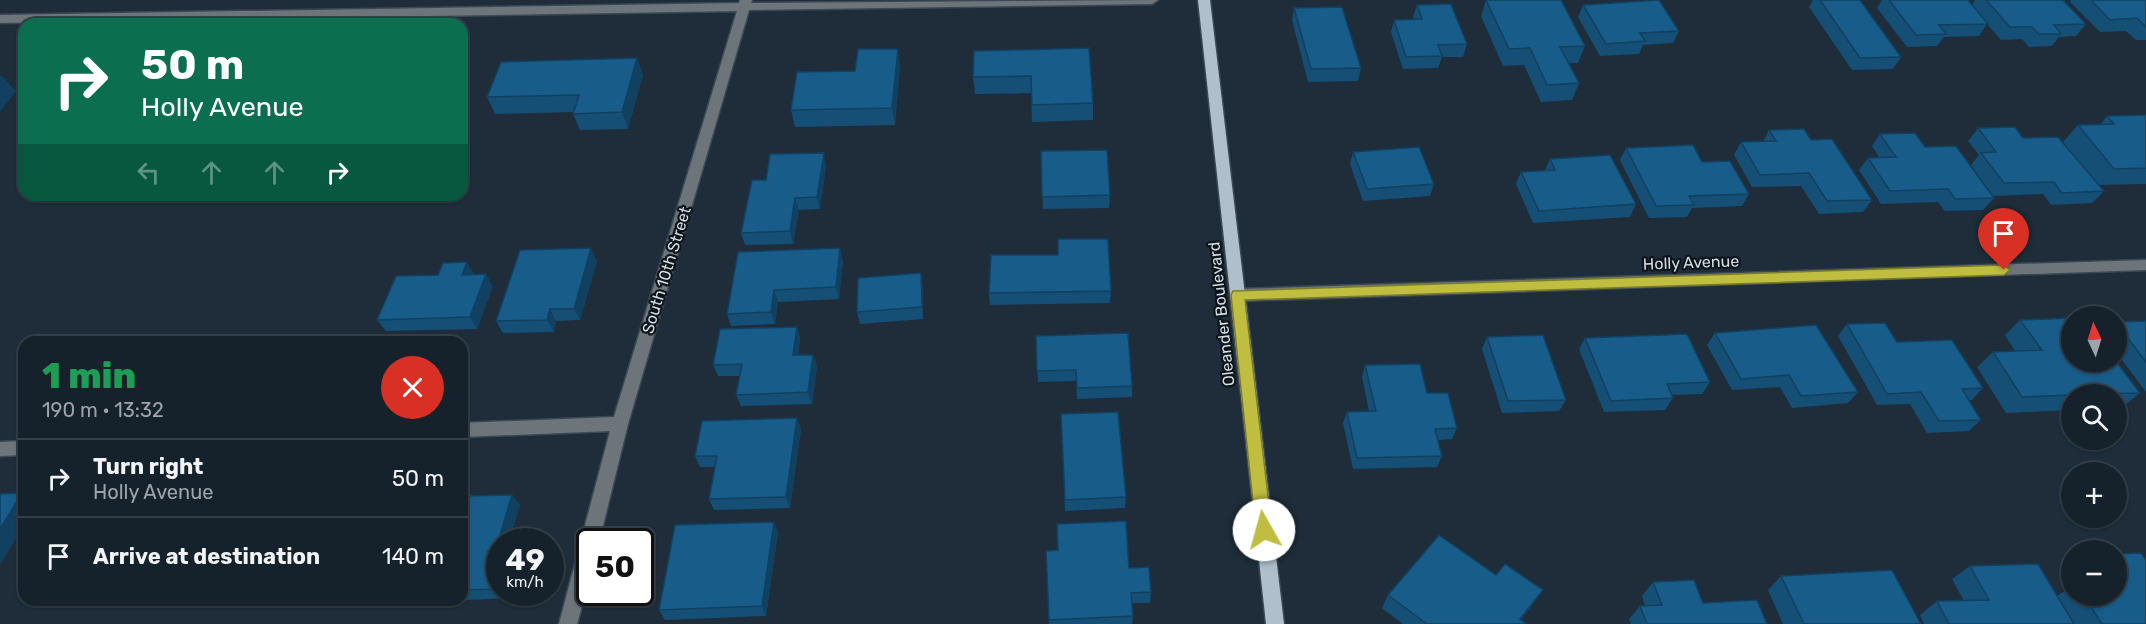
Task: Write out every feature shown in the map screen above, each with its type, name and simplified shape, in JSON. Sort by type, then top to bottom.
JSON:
[{"type":"main road","name":"Oleander Boulevard","points":[[1204,0],[1275,624]]},
{"type":"street","points":[[47,18],[746,3],[1152,0]]},
{"type":"street","name":"South 10th Street","points":[[594,528],[620,424],[746,3]]},
{"type":"street","points":[[0,19],[18,19]]},
{"type":"street","name":"Holly Avenue","points":[[1237,295],[2146,265]]},
{"type":"street","points":[[468,430],[620,424]]},
{"type":"street","points":[[0,449],[18,448]]},
{"type":"street","name":"South 10th Street","points":[[568,624],[576,594]]},
{"type":"building","points":[[1486,0],[1561,0],[1585,46],[1560,47],[1579,83],[1547,85],[1530,48],[1509,49]]},
{"type":"building","points":[[1659,0],[1679,31],[1640,33],[1645,41],[1606,44],[1583,5]]},
{"type":"building","points":[[1820,0],[1860,0],[1901,57],[1860,58]]},
{"type":"building","points":[[1889,0],[1968,0],[1988,24],[1939,25],[1946,34],[1916,35]]},
{"type":"building","points":[[1986,0],[2063,0],[2086,24],[2054,25],[2061,34],[2039,34],[2032,27],[2010,27]]},
{"type":"building","points":[[2091,0],[2146,0],[2146,27],[2137,18],[2110,20]]},
{"type":"building","points":[[1451,4],[1467,44],[1438,45],[1442,56],[1406,57],[1394,20],[1422,19],[1417,5]]},
{"type":"building","points":[[1342,7],[1361,68],[1311,69],[1294,8]]},
{"type":"building","points":[[1089,48],[1093,103],[1032,105],[1031,76],[973,77],[974,51]]},
{"type":"building","points":[[858,49],[898,49],[892,108],[791,110],[797,72],[855,71]]},
{"type":"building","points":[[637,58],[622,112],[573,114],[579,95],[487,97],[501,62]]},
{"type":"building","points":[[2146,115],[2146,168],[2114,169],[2078,125],[2114,124],[2107,116]]},
{"type":"building","points":[[2015,127],[2023,138],[2058,137],[2104,191],[2062,193],[2054,182],[2004,183],[1981,153],[1996,152],[1978,128]]},
{"type":"building","points":[[1804,129],[1811,140],[1832,139],[1872,200],[1827,201],[1809,173],[1760,175],[1741,142],[1776,141],[1769,130]]},
{"type":"building","points":[[1915,133],[1925,147],[1956,146],[1994,198],[1955,199],[1948,189],[1890,191],[1868,158],[1896,157],[1880,134]]},
{"type":"building","points":[[1693,145],[1702,162],[1730,161],[1749,194],[1689,196],[1694,205],[1656,206],[1626,148]]},
{"type":"building","points":[[1419,147],[1434,184],[1367,189],[1353,152]]},
{"type":"building","points":[[1107,150],[1110,195],[1042,197],[1041,151]]},
{"type":"building","points":[[824,153],[817,197],[795,198],[790,231],[741,233],[752,180],[766,180],[770,154]]},
{"type":"building","points":[[1610,155],[1636,204],[1539,211],[1521,172],[1555,170],[1550,159]]},
{"type":"building","points":[[1058,239],[1108,239],[1111,291],[989,293],[991,255],[1058,255]]},
{"type":"building","points":[[591,248],[574,309],[550,309],[547,320],[496,321],[520,250]]},
{"type":"building","points":[[840,248],[836,287],[774,290],[771,312],[727,314],[738,252]]},
{"type":"building","points":[[467,262],[462,275],[486,274],[470,317],[377,320],[396,276],[438,275],[443,263]]},
{"type":"building","points":[[921,273],[922,307],[857,312],[858,278]]},
{"type":"building","points":[[2061,318],[2061,372],[2124,372],[2140,393],[2127,393],[2127,384],[2061,384],[2061,395],[2022,397],[1993,352],[2042,350],[2020,320]]},
{"type":"building","points":[[2146,321],[2146,362],[2127,337],[2127,322]]},
{"type":"building","points":[[1885,323],[1897,342],[1952,340],[1983,388],[1962,389],[1981,420],[1939,421],[1921,392],[1887,394],[1847,324]]},
{"type":"building","points":[[1816,325],[1858,392],[1801,396],[1789,375],[1741,379],[1715,333]]},
{"type":"building","points":[[797,327],[793,355],[813,355],[808,392],[736,395],[742,364],[713,365],[720,329]]},
{"type":"building","points":[[1128,333],[1132,386],[1077,388],[1076,370],[1037,371],[1036,336]]},
{"type":"building","points":[[1687,334],[1710,382],[1667,384],[1673,398],[1611,401],[1585,338]]},
{"type":"building","points":[[1543,335],[1566,400],[1508,401],[1487,337]]},
{"type":"building","points":[[1420,364],[1427,393],[1448,393],[1457,428],[1435,429],[1442,456],[1357,458],[1347,412],[1376,411],[1365,365]]},
{"type":"building","points":[[1118,412],[1126,497],[1065,500],[1061,414]]},
{"type":"building","points":[[797,418],[786,497],[709,499],[717,456],[695,456],[702,421]]},
{"type":"building","points":[[18,493],[18,500],[0,529],[0,494]]},
{"type":"building","points":[[512,495],[502,528],[486,528],[486,589],[468,590],[468,496]]},
{"type":"building","points":[[1126,521],[1129,568],[1149,567],[1151,592],[1131,593],[1133,616],[1049,620],[1046,551],[1058,550],[1057,524]]},
{"type":"building","points":[[774,522],[762,606],[659,610],[675,525]]},
{"type":"building","points":[[1439,535],[1496,575],[1505,564],[1543,590],[1520,619],[1527,624],[1427,624],[1388,595]]},
{"type":"building","points":[[2141,553],[2146,560],[2146,624],[2102,624],[2090,606],[2127,606],[2127,554]]},
{"type":"building","points":[[2038,564],[2061,606],[2074,624],[1949,624],[1937,601],[1989,600],[1970,566]]},
{"type":"building","points":[[1892,570],[1921,624],[1804,624],[1781,576]]},
{"type":"building","points":[[1694,580],[1703,603],[1757,600],[1767,624],[1647,624],[1640,606],[1662,605],[1653,582]]},
{"type":"route","points":[[1264,530],[1237,295],[2004,270]]}]
